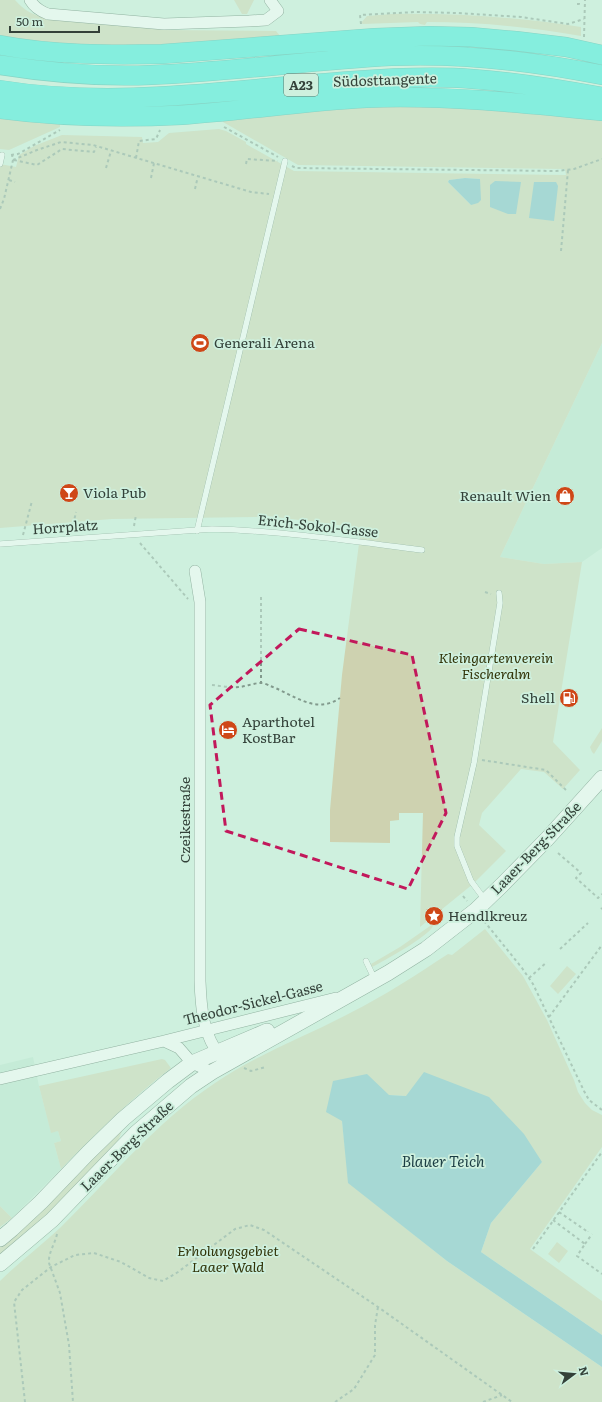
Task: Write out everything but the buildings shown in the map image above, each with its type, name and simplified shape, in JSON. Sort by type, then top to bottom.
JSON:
[{"type":"highway","points":[[0,45],[52,53],[142,55],[376,38],[429,36],[470,37],[559,46],[602,55]]},
{"type":"highway","name":"Südosttangente","points":[[0,65],[53,72],[103,75],[151,75],[350,59],[432,56],[515,60],[602,75]]},
{"type":"highway","name":"Südosttangente","points":[[0,90],[53,96],[102,99],[151,98],[352,80],[471,78],[513,82],[602,97]]},
{"type":"highway","points":[[0,109],[79,116],[121,117],[182,115],[358,99],[419,97],[472,99],[602,111]]},
{"type":"main road","name":"Laaer-Berg-Straße","points":[[0,1264],[52,1220],[136,1133],[191,1086],[228,1061],[349,995],[426,949],[480,905],[547,839],[602,778]]},
{"type":"main road","name":"Laaer-Berg-Straße","points":[[0,1239],[41,1202],[123,1119],[163,1085],[192,1064],[228,1061]]},
{"type":"street","points":[[30,0],[40,11],[48,14],[164,24],[266,20],[278,11],[270,0]]},
{"type":"street","name":"Czeikestraße","points":[[195,571],[200,602],[201,1005],[206,1030],[211,1042],[228,1061]]},
{"type":"street","name":"Theodor-Sickel-Gasse","points":[[0,1079],[164,1041],[349,995]]},
{"type":"street","name":"Theodor-Sickel-Gasse","points":[[164,1041],[179,1048],[192,1064],[212,1072]]},
{"type":"lane","points":[[0,164],[2,154]]},
{"type":"lane","points":[[198,530],[285,161]]},
{"type":"lane","name":"Horrplatz","points":[[0,544],[212,529]]},
{"type":"lane","name":"Erich-Sokol-Gasse","points":[[212,529],[287,534],[422,550]]},
{"type":"lane","points":[[480,905],[457,846],[457,837],[475,758],[500,604],[499,593]]},
{"type":"lane","points":[[366,961],[375,980]]},
{"type":"path","points":[[577,4],[579,4],[579,0]]},
{"type":"path","points":[[584,41],[585,0]]},
{"type":"path","points":[[361,28],[360,15],[408,12],[492,15],[568,24],[584,19]]},
{"type":"path","points":[[223,126],[296,168],[529,171],[568,170],[592,164],[602,159]]},
{"type":"path","points":[[136,158],[139,141],[156,139],[161,129],[155,130]]},
{"type":"path","points":[[2,154],[18,154],[61,130]]},
{"type":"path","points":[[13,160],[36,150],[62,142],[96,147],[251,192],[264,193]]},
{"type":"path","points":[[13,160],[37,165],[62,149],[94,152],[96,147]]},
{"type":"path","points":[[106,168],[111,151]]},
{"type":"path","points":[[0,209],[9,180],[13,160],[12,155]]},
{"type":"path","points":[[246,164],[247,159],[285,161]]},
{"type":"path","points":[[150,178],[154,163]]},
{"type":"path","points":[[561,251],[568,170]]},
{"type":"path","points":[[195,189],[198,176]]},
{"type":"path","points":[[9,180],[15,182]]},
{"type":"path","points":[[21,542],[32,501]]},
{"type":"path","points":[[70,539],[76,512]]},
{"type":"path","points":[[132,535],[188,599],[200,602]]},
{"type":"path","points":[[261,597],[261,683]]},
{"type":"path","points":[[200,684],[239,687],[261,683],[277,688],[305,703],[316,705],[324,705],[340,698]]},
{"type":"path","points":[[475,758],[546,770],[566,790]]},
{"type":"path","points":[[558,853],[581,872],[576,878],[598,898],[602,894]]},
{"type":"path","points":[[463,896],[480,905],[528,978],[549,1017],[589,1100],[602,1110]]},
{"type":"path","points":[[560,949],[588,923]]},
{"type":"path","points":[[549,1017],[602,945]]},
{"type":"path","points":[[528,978],[547,962]]},
{"type":"path","points":[[228,1061],[251,1071],[266,1067]]},
{"type":"path","points":[[533,1249],[602,1152]]},
{"type":"path","points":[[559,1212],[588,1231]]},
{"type":"path","points":[[553,1220],[585,1244]]},
{"type":"path","points":[[25,1402],[14,1302],[22,1290],[51,1267],[75,1255],[94,1253],[121,1262],[149,1278],[163,1281],[178,1272],[235,1229],[250,1225],[264,1230],[378,1307],[512,1402]]},
{"type":"path","points":[[56,1230],[56,1239],[48,1258],[60,1293],[69,1345],[74,1402]]},
{"type":"path","points":[[592,1234],[577,1256],[602,1274]]},
{"type":"path","points":[[335,1402],[354,1389],[375,1355],[375,1325],[378,1307]]},
{"type":"path","points":[[483,1402],[502,1395]]},
{"type":"path","points":[[339,1399],[342,1402]]},
{"type":"highlighted area","points":[[299,629],[412,655],[446,813],[408,889],[226,831],[210,705]]},
{"type":"shaded area","name":"Renault Wien","points":[[602,343],[602,548],[582,562],[544,564],[500,557]]},
{"type":"shaded area","points":[[33,1057],[51,1132],[58,1131],[61,1141],[54,1143],[61,1169],[12,1218],[0,1206],[0,1065]]},
{"type":"green space","points":[[0,0],[15,0],[28,11],[43,17],[160,28],[161,30],[276,31],[281,37],[116,47],[33,42],[0,37]]},
{"type":"green space","points":[[234,0],[254,0],[247,14],[242,14]]},
{"type":"green space","points":[[391,14],[439,14],[510,18],[581,27],[581,36],[543,30],[485,24],[446,22],[427,22],[425,25],[418,22],[361,23],[367,16]]},
{"type":"green space","name":"Kleingartenverein Fischeralm","points":[[395,102],[602,118],[602,343],[500,557],[544,564],[582,562],[553,742],[580,770],[563,789],[544,772],[521,769],[482,813],[479,825],[506,851],[473,884],[420,927],[423,813],[399,813],[399,820],[390,821],[390,843],[330,842],[330,810],[342,675],[361,528],[260,515],[260,517],[112,519],[0,528],[0,164],[16,167],[19,155],[34,146],[62,135],[142,137],[143,143],[158,142],[169,133],[219,129],[226,131],[246,142],[246,144],[294,171],[566,175],[565,169],[298,165],[223,122],[222,117]],"holes":[[[465,178],[480,179],[471,205],[448,182],[449,180]]]},
{"type":"green space","points":[[0,114],[60,121],[60,127],[9,150],[0,149]]},
{"type":"green space","points":[[602,728],[602,741],[594,754],[590,747]]},
{"type":"green space","points":[[430,926],[433,926],[415,942],[372,967],[371,964],[400,947]]},
{"type":"green space","name":"Erholungsgebiet Laaer Wald","points":[[485,929],[523,976],[547,1020],[578,1092],[585,1103],[592,1110],[602,1115],[602,1147],[530,1249],[602,1301],[602,1335],[481,1252],[491,1223],[542,1162],[406,1096],[389,1095],[342,1121],[349,1183],[447,1261],[602,1367],[602,1402],[0,1402],[0,1281],[61,1227],[153,1133],[173,1115],[215,1083],[247,1063],[333,1022],[400,985],[448,954],[452,955]]},
{"type":"green space","points":[[567,966],[576,974],[558,994],[550,986]]},
{"type":"green space","points":[[162,1059],[165,1060],[171,1068],[114,1117],[61,1169],[54,1143],[61,1141],[58,1131],[51,1133],[39,1086]]},
{"type":"green space","points":[[120,1130],[122,1131],[118,1141],[59,1203],[0,1256],[0,1247],[25,1226]]},
{"type":"green space","points":[[0,1206],[12,1218],[0,1227]]},
{"type":"green space","points":[[557,1242],[568,1251],[559,1263],[548,1254]]},
{"type":"water","points":[[465,178],[480,179],[481,200],[478,203],[471,205],[448,182],[449,180]]},
{"type":"water","points":[[495,181],[521,182],[516,214],[508,214],[490,207],[490,185]]},
{"type":"water","points":[[534,182],[556,182],[558,186],[554,221],[529,218]]},
{"type":"water","name":"Blauer Teich","points":[[424,1072],[489,1097],[524,1134],[542,1162],[491,1223],[481,1252],[602,1335],[602,1367],[447,1261],[348,1183],[342,1121],[326,1112],[333,1081],[367,1074],[389,1095],[406,1096]]},
{"type":"place","name":"Generali Arena","points":[[200,343]]},
{"type":"place","name":"Viola Pub","points":[[69,493]]},
{"type":"place","name":"Renault Wien","points":[[565,496]]},
{"type":"place","name":"Shell","points":[[569,698]]},
{"type":"place","name":"Aparthotel KostBar","points":[[228,730]]},
{"type":"place","name":"Hendlkreuz","points":[[434,916]]}]
